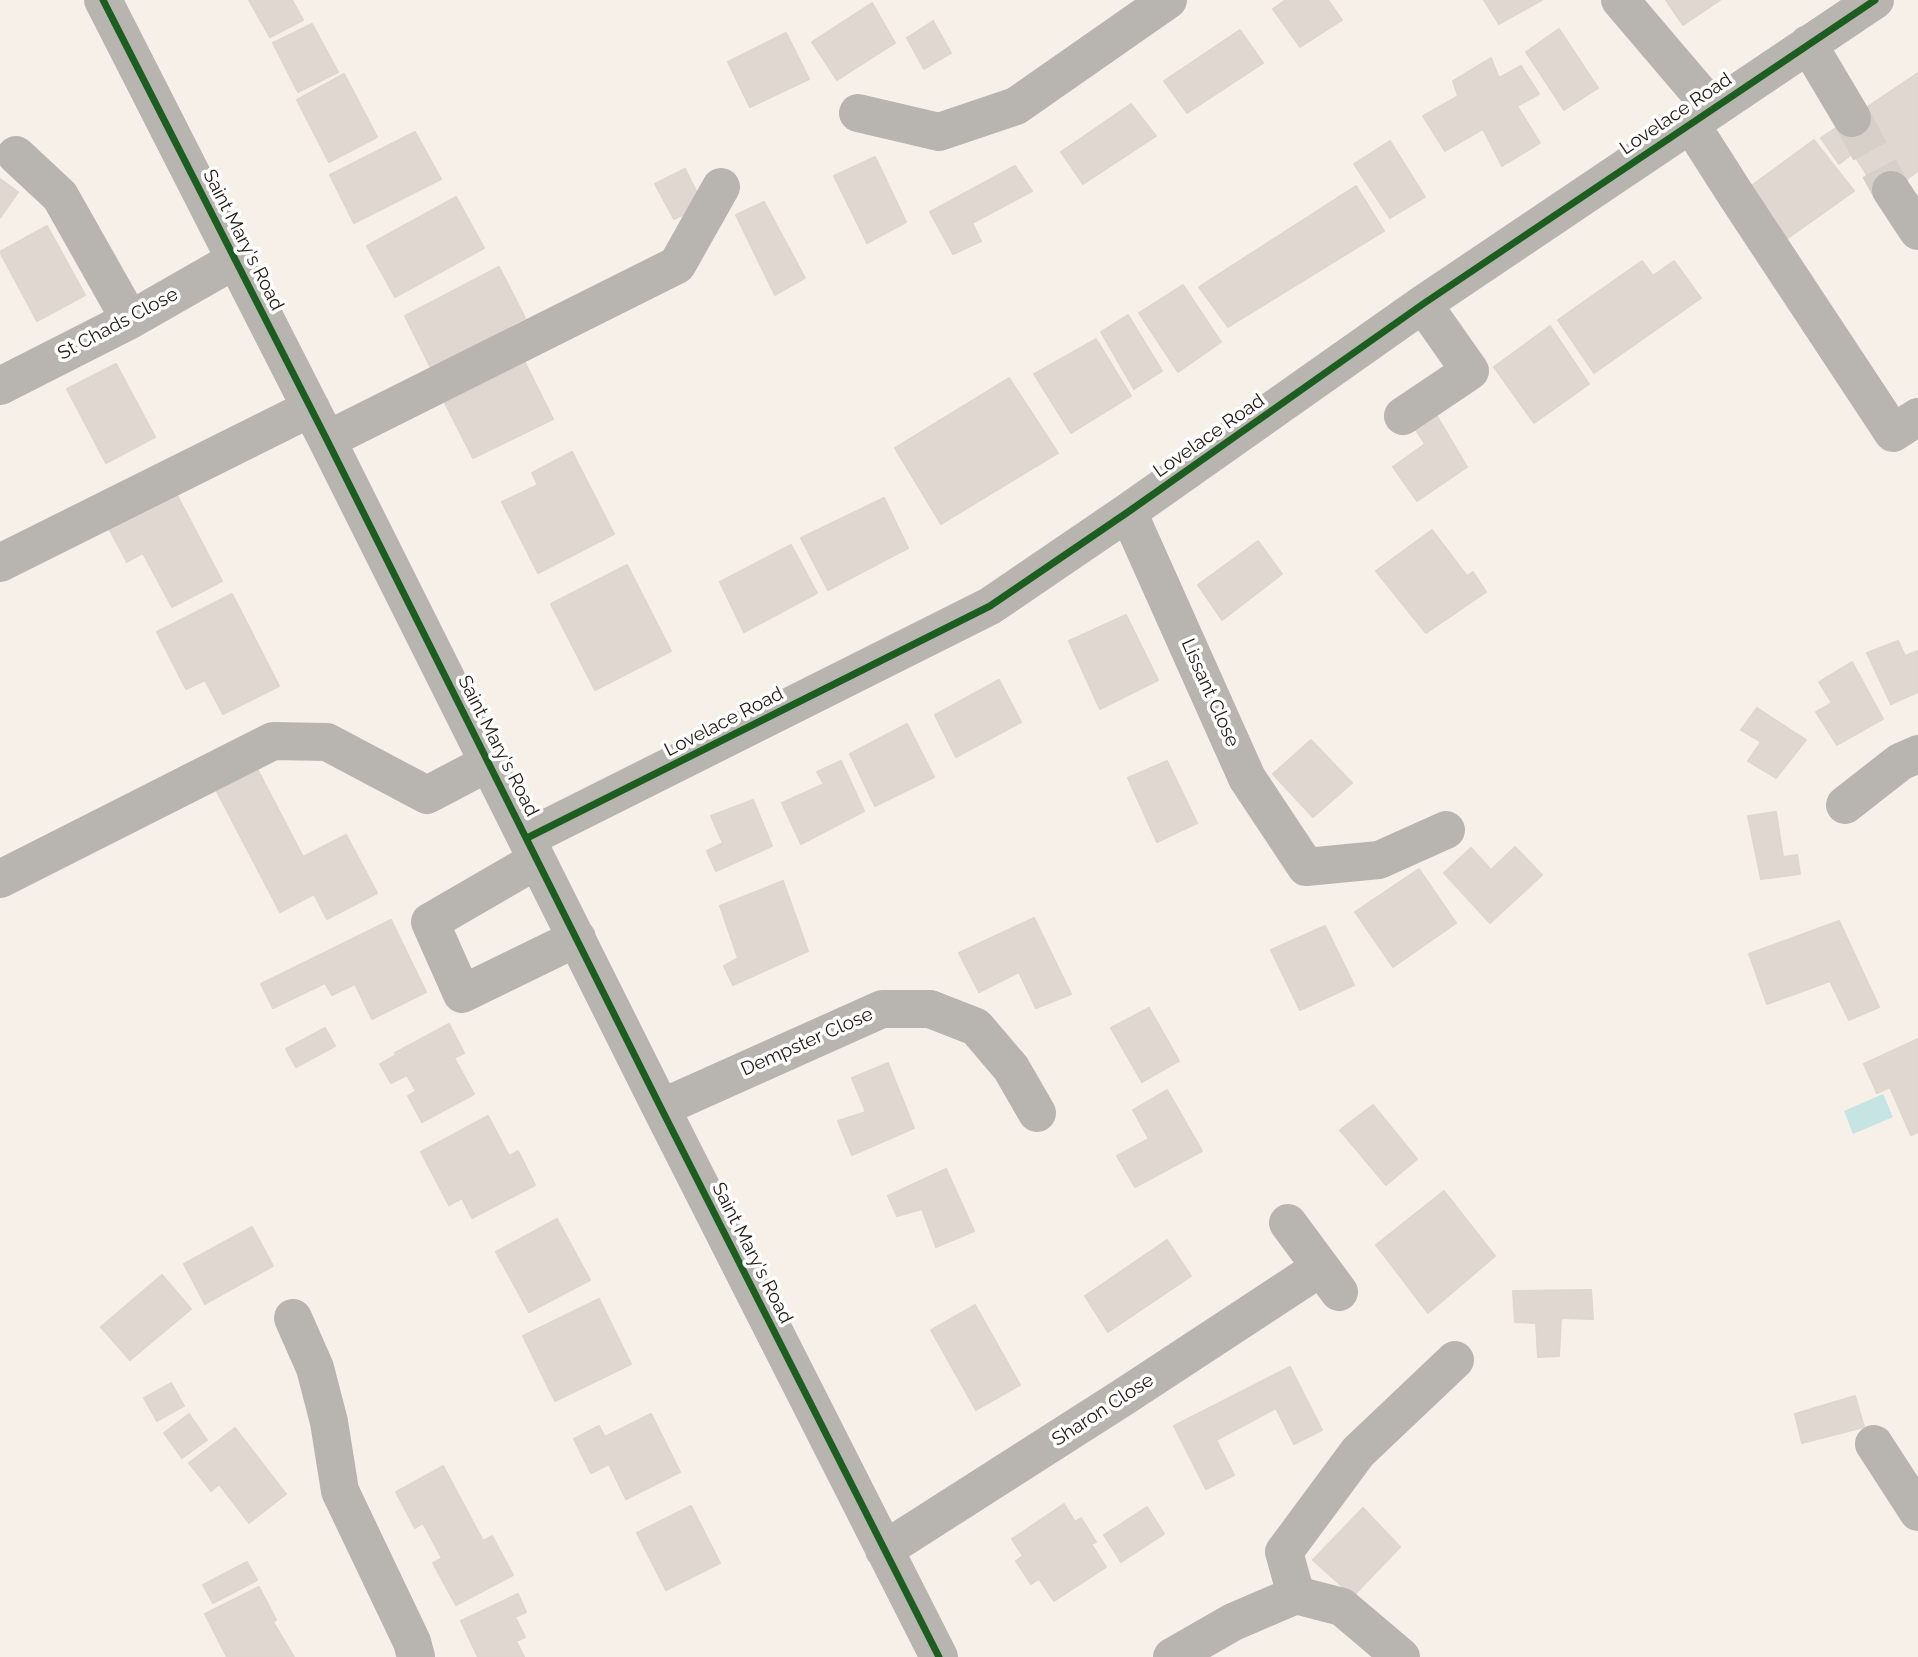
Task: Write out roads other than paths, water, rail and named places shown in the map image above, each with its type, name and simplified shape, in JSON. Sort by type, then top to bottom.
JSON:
[{"type":"street","name":"Saint Mary's Road","points":[[103,0],[939,1657]]},
{"type":"street","points":[[858,113],[939,132],[1016,106],[1168,0]]},
{"type":"street","points":[[1620,0],[1701,115],[1736,195],[1893,433],[1918,417]]},
{"type":"street","name":"Lovelace Road","points":[[577,938],[462,994],[430,922],[532,849],[990,606],[1423,304],[1875,0]]},
{"type":"street","points":[[1808,44],[1852,118]]},
{"type":"street","points":[[16,155],[60,196],[130,320]]},
{"type":"street","points":[[0,563],[677,265],[721,187]]},
{"type":"street","points":[[1891,190],[1918,231]]},
{"type":"street","name":"St Chads Close","points":[[0,386],[130,320],[235,260]]},
{"type":"street","points":[[1403,416],[1470,371],[1423,304]]},
{"type":"street","name":"Lissant Close","points":[[1128,512],[1247,778],[1306,867],[1379,860],[1446,830]]},
{"type":"street","points":[[0,879],[273,741],[327,742],[427,795],[488,763]]},
{"type":"street","points":[[1845,804],[1900,762],[1918,754]]},
{"type":"street","name":"Dempster Close","points":[[661,1108],[882,1009],[930,1009],[976,1027],[1011,1068],[1037,1113]]},
{"type":"street","name":"Sharon Close","points":[[884,1550],[1125,1396],[1330,1280],[1288,1223]]},
{"type":"street","points":[[293,1318],[315,1368],[330,1422],[340,1491],[412,1642],[416,1657]]},
{"type":"street","points":[[1296,1595],[1284,1552],[1358,1452],[1455,1360]]},
{"type":"street","points":[[1874,1444],[1918,1513]]},
{"type":"street","points":[[1172,1657],[1233,1622],[1296,1595],[1342,1607],[1401,1657]]},
{"type":"water","points":[[1883,1094],[1893,1117],[1853,1134],[1844,1111]]},
{"type":"tunnel","points":[[1852,118],[1891,190]]}]
